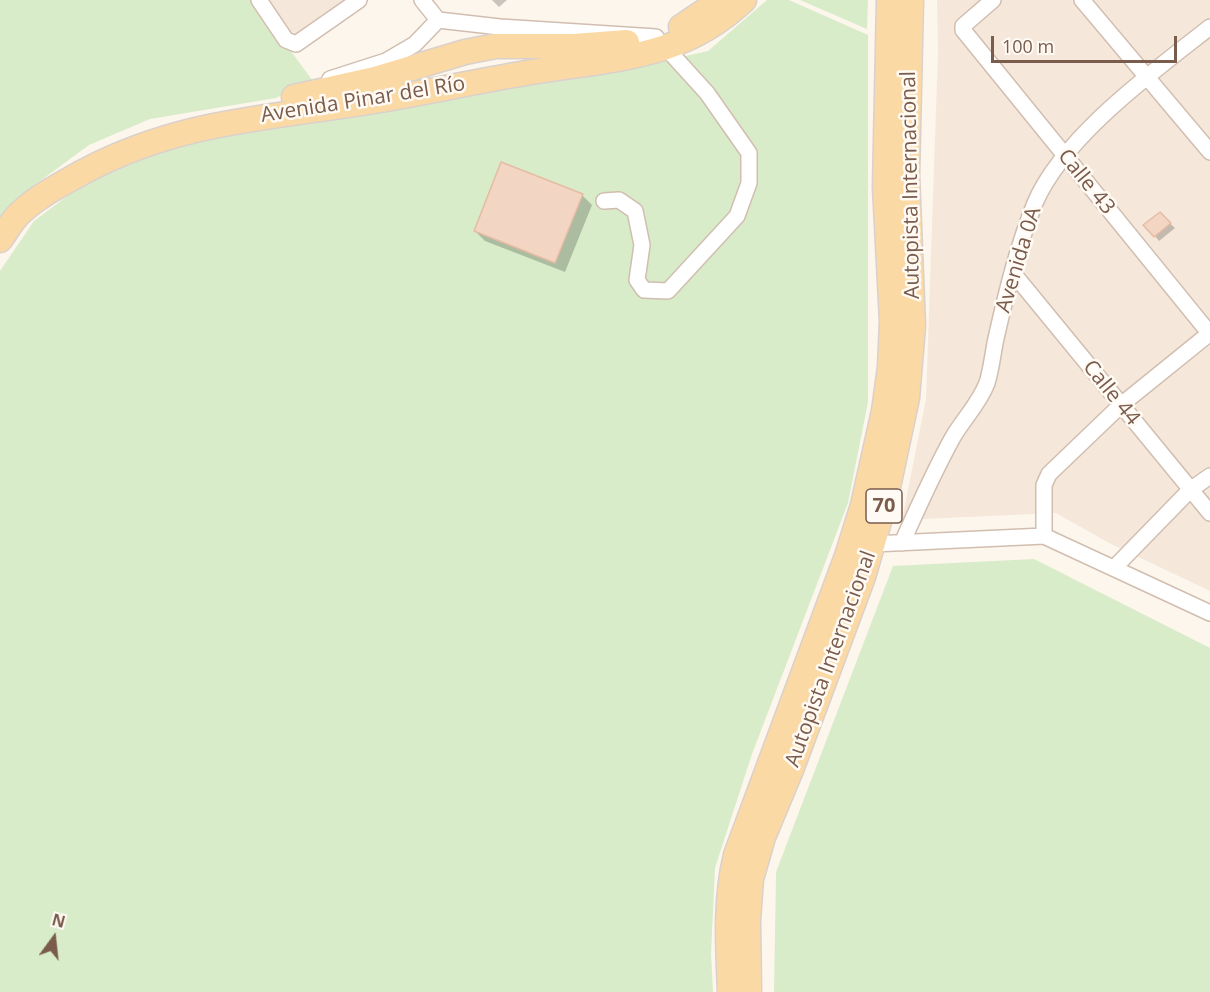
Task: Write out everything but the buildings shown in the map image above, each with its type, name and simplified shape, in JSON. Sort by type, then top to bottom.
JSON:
[{"type":"main road","name":"Avenida Pinar del Río","points":[[0,214],[40,180],[74,159],[122,136],[190,116],[375,79],[441,58],[496,46],[662,43],[721,0]]},
{"type":"main road","name":"Avenida Pinar del Río","points":[[0,240],[18,214],[58,185],[112,157],[149,142],[195,128],[242,119],[370,102],[662,43],[722,21],[744,0]]},
{"type":"main road","name":"Autopista Internacional","points":[[730,992],[727,926],[729,889],[736,855],[847,556],[865,497],[884,411],[890,367],[892,321],[885,187],[889,0]]},
{"type":"main road","name":"Autopista Internacional","points":[[749,992],[749,899],[756,860],[840,642],[873,544],[899,438],[912,350],[907,175],[911,0]]},
{"type":"main road","points":[[496,46],[488,52],[484,61],[487,70],[500,77]]},
{"type":"main road","points":[[441,58],[453,59],[459,69],[456,80],[446,87]]},
{"type":"street","points":[[259,0],[286,40],[296,44],[359,0]]},
{"type":"street","points":[[422,0],[438,20],[662,43],[707,93],[749,153],[750,183],[736,216],[668,291],[644,290],[637,280],[642,245],[635,211],[619,200],[604,201]]},
{"type":"street","name":"Calle 43","points":[[993,0],[963,26],[963,30],[1210,333]]},
{"type":"street","points":[[1082,0],[1210,152]]},
{"type":"street","points":[[281,99],[309,85],[386,61],[415,44],[438,20]]},
{"type":"street","name":"Avenida 0A","points":[[902,543],[944,453],[957,430],[978,404],[987,382],[1013,273],[1035,203],[1048,176],[1064,154],[1147,77],[1210,27]]},
{"type":"street","name":"Calle 44","points":[[1013,273],[1210,513]]},
{"type":"street","points":[[1044,536],[1044,485],[1049,474],[1121,405],[1210,333]]},
{"type":"street","points":[[1114,568],[1190,489],[1210,476]]},
{"type":"street","points":[[873,544],[1044,536],[1210,613]]},
{"type":"shaded area","points":[[267,0],[352,0],[293,39]]},
{"type":"shaded area","points":[[937,0],[1210,0],[1210,591],[1109,543],[1056,513],[902,520],[926,399],[938,52]]},
{"type":"green space","points":[[0,0],[253,0],[313,81],[276,98],[150,119],[89,145],[14,200],[0,221]]},
{"type":"green space","points":[[767,0],[789,0],[868,35],[868,402],[848,503],[752,754],[715,868],[711,954],[713,992],[0,992],[0,271],[34,221],[74,191],[158,145],[632,68],[708,51]]},
{"type":"green space","points":[[800,0],[868,0],[867,29]]},
{"type":"green space","points":[[1034,559],[1210,648],[1210,992],[774,992],[776,872],[893,566]]}]
